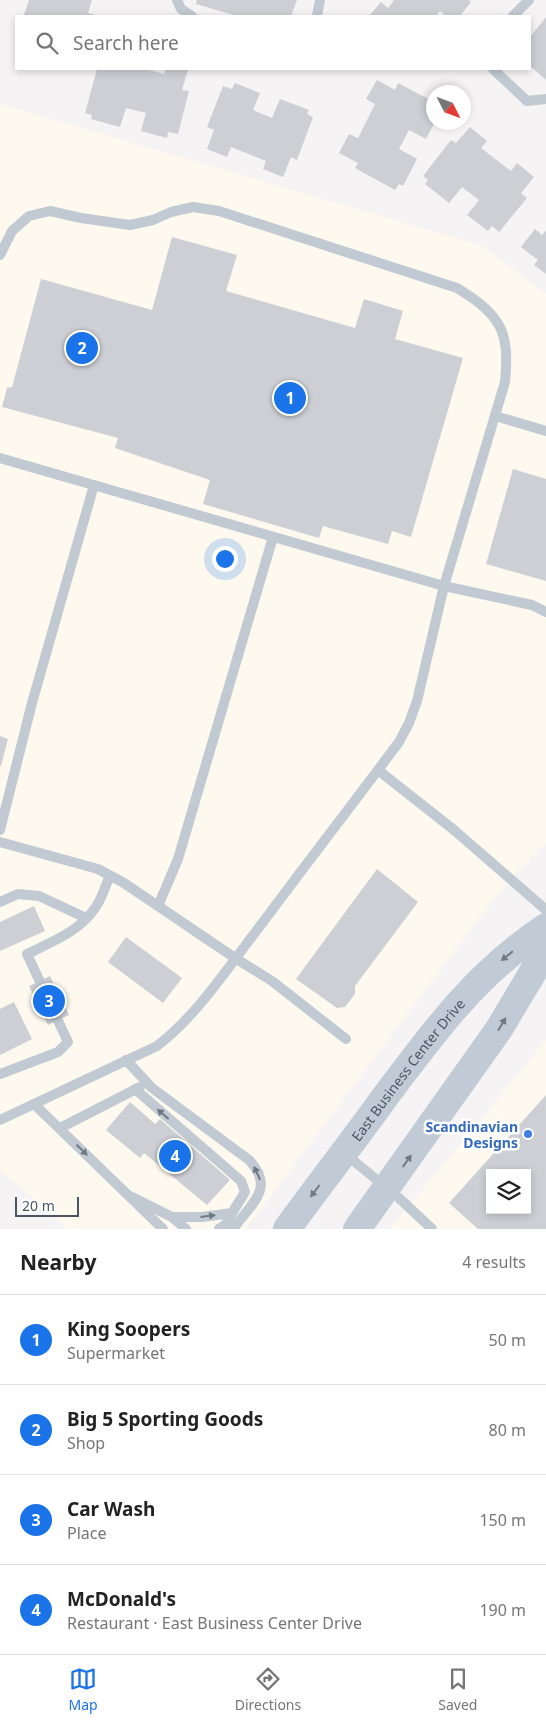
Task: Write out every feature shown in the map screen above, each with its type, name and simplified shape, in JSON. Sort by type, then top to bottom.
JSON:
[{"type":"street","name":"East Business Center Drive","points":[[287,1229],[436,1028],[497,963],[546,927]]},
{"type":"street","points":[[357,1229],[499,1029],[546,944]]},
{"type":"lane","points":[[177,0],[181,9],[190,15]]},
{"type":"lane","points":[[317,15],[320,0]]},
{"type":"lane","points":[[514,15],[529,0]]},
{"type":"lane","points":[[494,70],[527,101],[546,99]]},
{"type":"lane","points":[[0,255],[12,231],[29,216],[50,211],[81,218],[130,225],[192,207],[218,211],[457,288],[478,301],[493,315],[504,334],[507,359],[505,382],[444,586],[410,723],[399,742],[235,958],[176,1031],[156,1046],[0,1120]]},
{"type":"lane","points":[[495,416],[546,431]]},
{"type":"lane","points":[[0,458],[444,586],[532,605],[546,612]]},
{"type":"lane","points":[[0,830],[32,703],[94,485]]},
{"type":"lane","points":[[158,906],[178,859],[273,537]]},
{"type":"lane","points":[[378,770],[454,830],[546,910]]},
{"type":"lane","points":[[0,842],[98,869],[124,883],[272,981],[346,1040]]},
{"type":"lane","points":[[0,1074],[58,1052],[68,1042],[27,954],[70,933],[86,918],[96,908],[110,876]]},
{"type":"lane","points":[[0,902],[18,894],[38,896],[86,918]]},
{"type":"lane","points":[[126,1060],[147,1083],[248,1160],[258,1170],[261,1179],[261,1191],[233,1229]]},
{"type":"lane","points":[[60,1128],[147,1083]]},
{"type":"lane","points":[[135,1089],[242,1181],[245,1192],[225,1225],[220,1229]]},
{"type":"lane","points":[[34,1104],[164,1229]]},
{"type":"lane","points":[[344,1152],[432,1229]]},
{"type":"lane","points":[[130,1196],[172,1217],[186,1229]]},
{"type":"lane","points":[[172,1217],[202,1217],[232,1212]]},
{"type":"shaded area","points":[[0,104],[483,246],[546,294],[546,843],[493,900],[246,1229],[68,1229],[0,1170]]},
{"type":"shaded area","points":[[546,1040],[546,1229],[390,1229]]},
{"type":"building","points":[[29,0],[92,0],[88,13],[95,15],[24,15]]},
{"type":"building","points":[[197,0],[297,0],[291,15],[234,15],[196,4]]},
{"type":"building","points":[[394,0],[469,0],[471,2],[461,15],[445,15],[440,11],[437,15],[370,15],[381,2],[388,8]]},
{"type":"building","points":[[546,17],[546,80],[531,67],[531,36]]},
{"type":"building","points":[[97,70],[149,70],[164,74],[166,70],[188,70],[182,90],[189,91],[178,134],[168,132],[167,138],[141,131],[146,113],[126,108],[120,127],[91,119],[92,115],[85,113]]},
{"type":"building","points":[[377,80],[395,90],[398,83],[426,98],[426,130],[431,130],[426,139],[409,130],[399,149],[417,159],[403,186],[399,184],[395,190],[355,168],[358,163],[339,153],[349,134],[358,138],[375,104],[366,99]]},
{"type":"building","points":[[235,83],[260,93],[253,110],[272,118],[280,99],[309,110],[307,114],[313,117],[297,160],[291,157],[283,177],[263,169],[266,161],[231,147],[227,157],[207,149],[214,130],[207,127],[223,86],[232,89]]},
{"type":"building","points":[[471,128],[487,141],[481,148],[511,171],[517,163],[534,177],[521,193],[527,198],[499,232],[492,226],[488,231],[467,215],[479,200],[462,187],[449,203],[425,184],[428,180],[423,176],[451,140],[456,143],[467,130],[471,130]]},
{"type":"building","points":[[535,229],[542,235],[546,230],[546,274],[534,265],[538,260],[521,247]]},
{"type":"building","points":[[172,237],[237,255],[226,291],[355,328],[364,299],[403,311],[395,339],[463,358],[411,537],[392,531],[388,544],[323,526],[319,538],[203,504],[210,480],[115,448],[118,438],[2,407],[7,388],[12,387],[41,279],[152,310]]},
{"type":"building","points":[[513,469],[546,479],[546,581],[486,564]]},
{"type":"building","points":[[0,736],[8,739],[1,766],[0,766]]},
{"type":"building","points":[[377,869],[418,902],[355,986],[355,994],[345,1007],[337,1008],[296,979]]},
{"type":"building","points":[[34,906],[45,931],[0,951],[0,922]]},
{"type":"building","points":[[126,937],[182,978],[163,1003],[108,962]]},
{"type":"building","points":[[50,976],[69,1015],[48,1025],[29,986]]},
{"type":"building","points":[[14,1002],[32,1039],[0,1055],[0,1009]]},
{"type":"building","name":"Scandinavian Designs","points":[[546,1095],[546,1229],[478,1229],[449,1203]]},
{"type":"building","points":[[130,1102],[155,1124],[160,1119],[230,1180],[207,1205],[144,1153],[140,1158],[106,1130]]},
{"type":"place","name":"Big 5 Sporting Goods","points":[[82,348]]},
{"type":"place","name":"King Soopers","points":[[290,398]]},
{"type":"place","name":"Car Wash","points":[[49,1001]]},
{"type":"place","name":"Scandinavian Designs","points":[[528,1134]]},
{"type":"place","name":"McDonald's","points":[[175,1156]]}]
